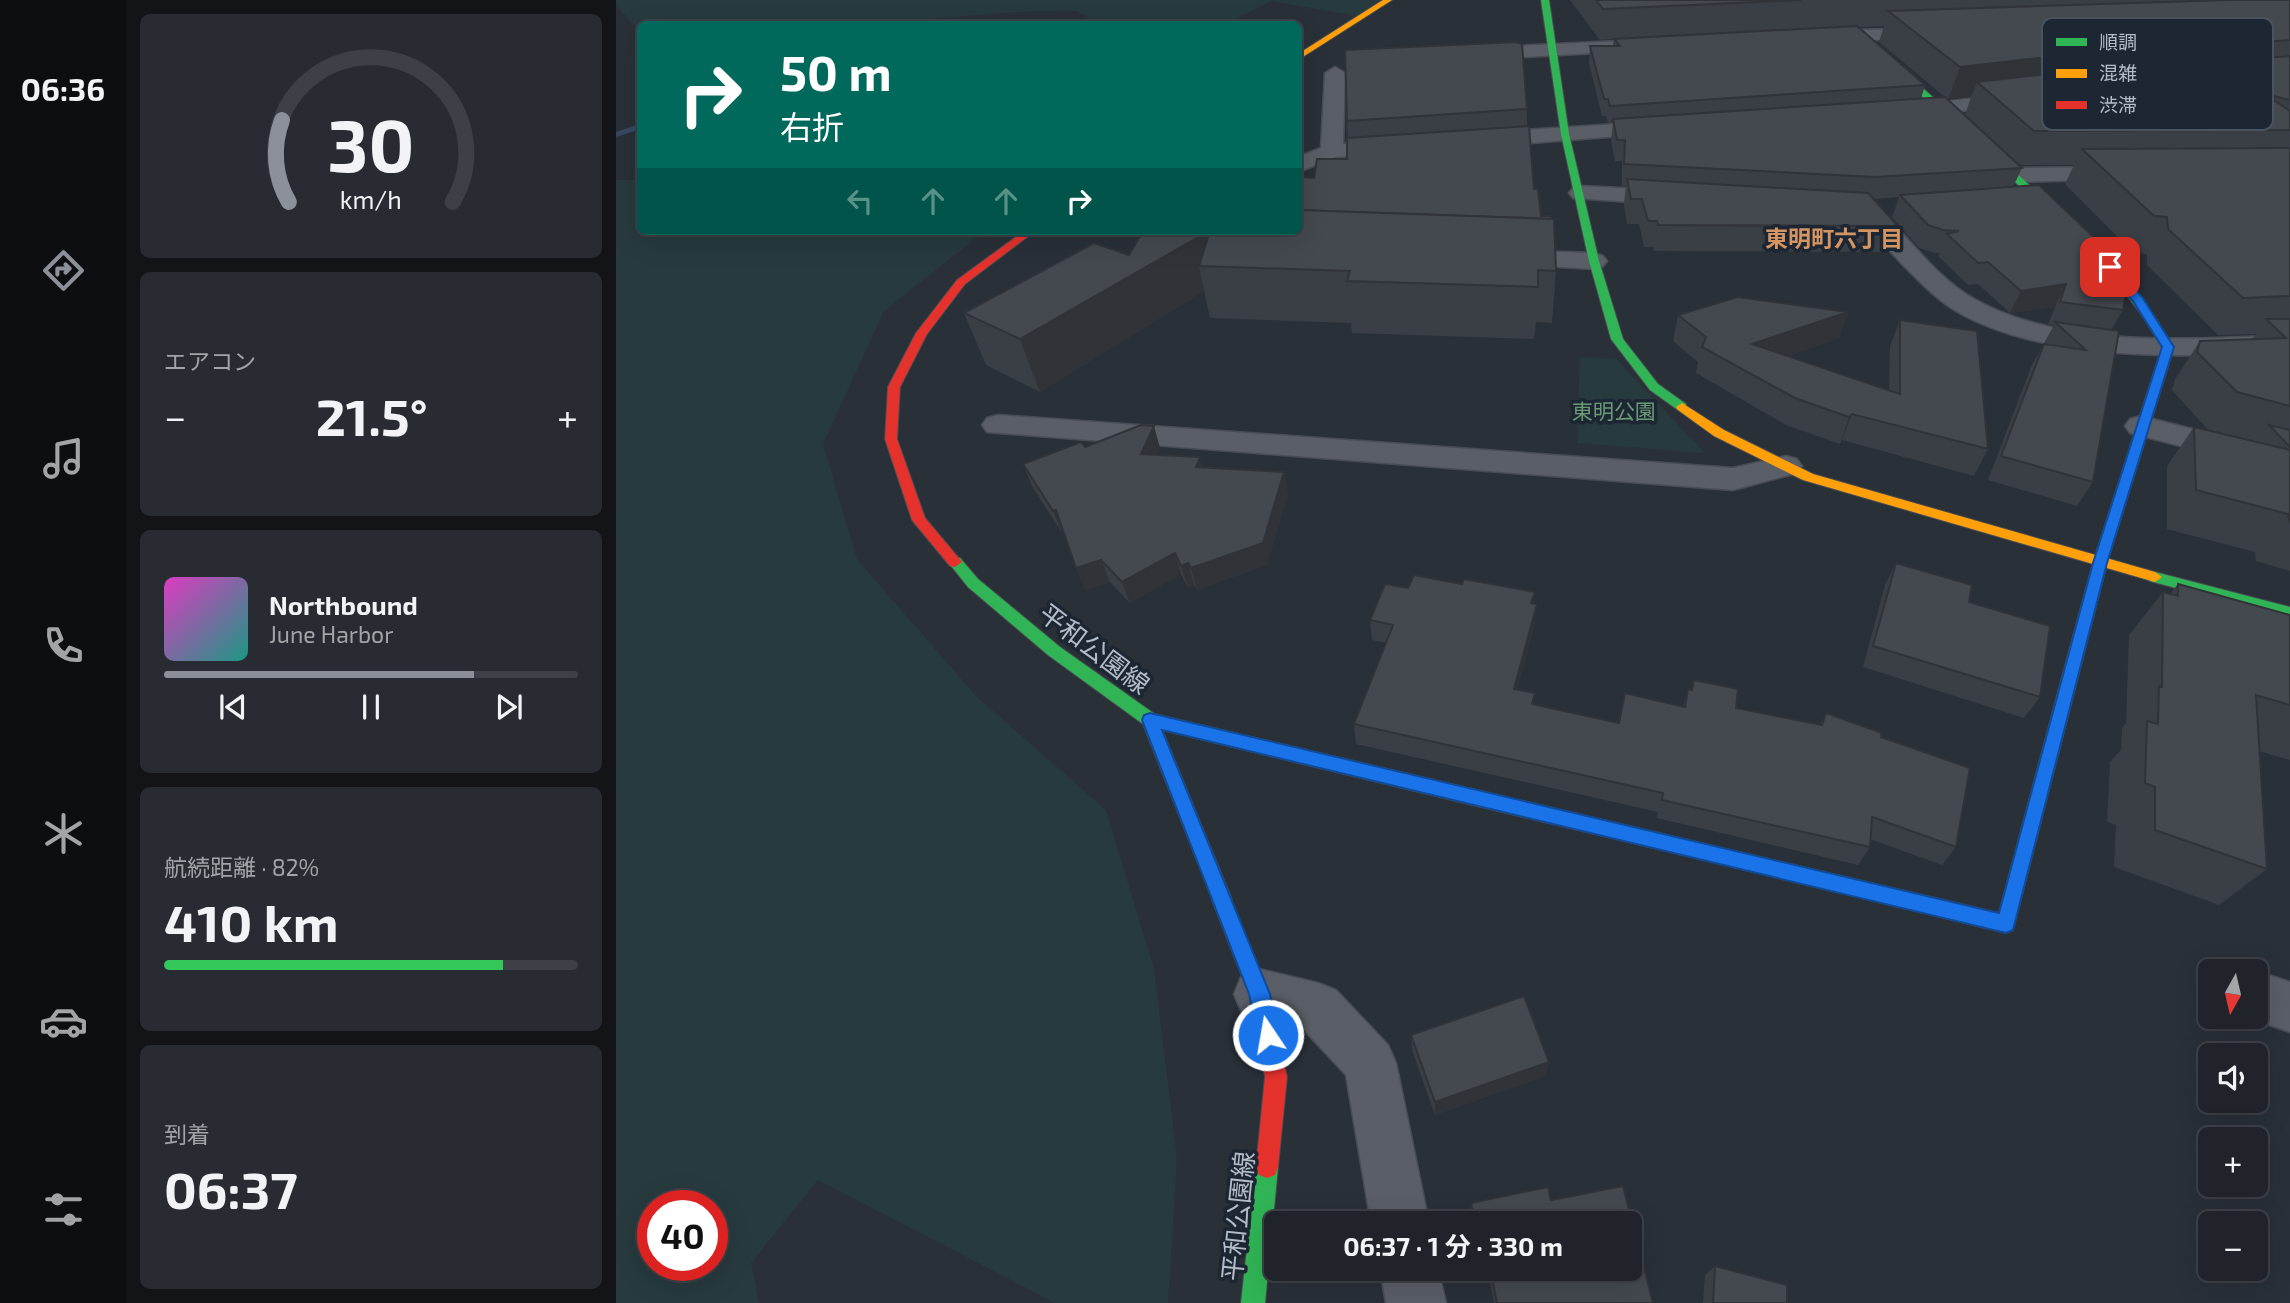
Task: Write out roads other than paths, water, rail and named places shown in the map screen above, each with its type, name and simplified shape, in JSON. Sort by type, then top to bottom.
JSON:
[{"type":"street","points":[[1302,55],[1388,0]]},
{"type":"street","points":[[1545,0],[1565,134],[1581,193],[1594,261],[1617,339],[1654,387],[1719,433],[1808,477],[2100,563],[2290,613]]},
{"type":"street","points":[[1788,38],[1958,33]]},
{"type":"street","points":[[1857,35],[1943,109],[2110,267],[2138,300],[2168,347]]},
{"type":"street","points":[[1447,56],[1664,44]]},
{"type":"street","points":[[1332,151],[1335,74]]},
{"type":"street","points":[[1889,113],[2034,98]]},
{"type":"street","points":[[1456,142],[1686,126]]},
{"type":"street","points":[[1302,163],[1332,151],[1415,145]]},
{"type":"street","points":[[2012,175],[2151,174]]},
{"type":"street","points":[[1581,193],[1704,200]]},
{"type":"street","points":[[2008,200],[2036,198]]},
{"type":"street","points":[[1841,207],[1896,207]]},
{"type":"street","points":[[1868,208],[1943,288],[1965,305],[2008,323],[2063,337],[2168,347],[2290,344]]},
{"type":"street","name":"平和公園線","points":[[1025,235],[961,282],[922,333],[894,387],[891,439],[919,520],[973,583],[1054,651],[1150,720],[1259,994],[1276,1077],[1253,1303]]},
{"type":"street","points":[[1484,257],[1594,261]]},
{"type":"street","points":[[1150,720],[2006,923],[2100,563],[2168,347]]},
{"type":"street","points":[[998,425],[1733,479],[1786,466]]},
{"type":"street","points":[[2141,426],[2290,464]]},
{"type":"street","points":[[1259,994],[1318,1007],[1370,1063],[1398,1211]]},
{"type":"street","points":[[1411,1281],[1416,1303]]},
{"type":"waterway","points":[[616,135],[637,128]]},
{"type":"district","name":"東明町六丁目","points":[[1834,238]]},
{"type":"park label","name":"東明公園","points":[[1614,410]]}]
